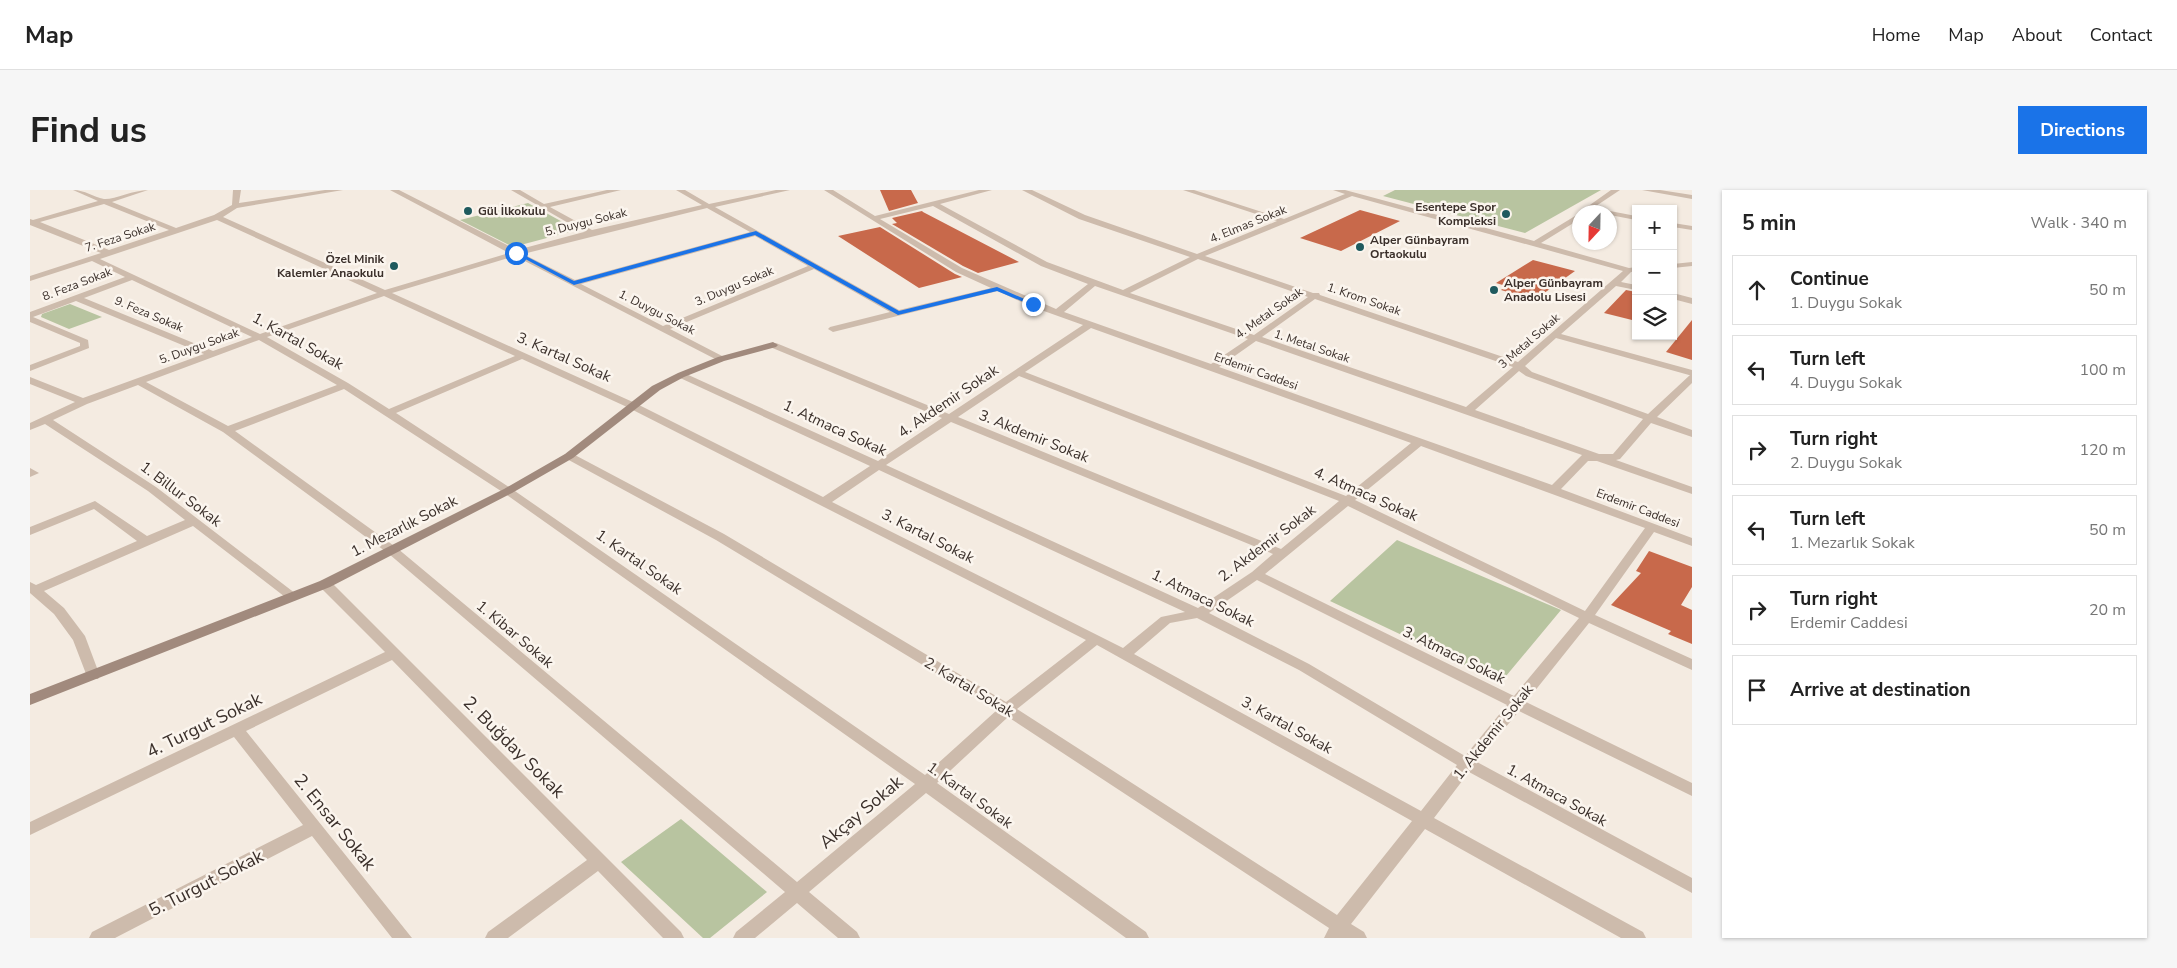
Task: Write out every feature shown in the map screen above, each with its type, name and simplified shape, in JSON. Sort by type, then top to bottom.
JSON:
[{"type":"street","points":[[77,190],[177,231]]},
{"type":"street","points":[[31,222],[144,190]]},
{"type":"street","points":[[235,206],[237,190]]},
{"type":"street","points":[[218,217],[235,206],[339,190]]},
{"type":"street","name":"1. Duygu Sokak","points":[[394,190],[721,359]]},
{"type":"street","points":[[515,190],[591,234]]},
{"type":"street","points":[[543,206],[616,190]]},
{"type":"street","points":[[680,190],[898,313]]},
{"type":"street","points":[[752,190],[762,195]]},
{"type":"street","name":"5. Duygu Sokak","points":[[30,427],[84,402],[387,292],[516,253],[708,206],[786,190]]},
{"type":"street","name":"Erdemir Caddesi","points":[[828,190],[959,270],[997,289],[1057,313],[1554,490],[1692,542]]},
{"type":"street","points":[[874,218],[988,190]]},
{"type":"street","name":"1. Krom Sokak","points":[[1026,190],[1082,217],[1519,366],[1529,374],[1649,420],[1692,434]]},
{"type":"street","points":[[1187,190],[1284,221]]},
{"type":"street","points":[[1336,190],[1632,270]]},
{"type":"street","name":"4. Elmas Sokak","points":[[1123,293],[1198,256],[1361,190]]},
{"type":"street","points":[[1595,205],[1616,190]]},
{"type":"street","points":[[1646,190],[1692,197]]},
{"type":"street","name":"1. Metal Sokak","points":[[933,203],[1044,264],[1094,283],[1468,411],[1692,491]]},
{"type":"street","points":[[1617,214],[1632,217]]},
{"type":"street","name":"7. Feza Sokak","points":[[30,279],[218,217]]},
{"type":"street","name":"3. Kartal Sokak","points":[[218,217],[387,292],[631,405],[1096,639],[1638,938]]},
{"type":"street","points":[[1535,244],[1572,220]]},
{"type":"street","points":[[31,222],[109,252]]},
{"type":"street","points":[[1677,226],[1692,228]]},
{"type":"street","points":[[574,283],[756,233]]},
{"type":"street","name":"1. Kartal Sokak","points":[[92,258],[260,337],[388,413],[508,491],[926,784],[1140,938]]},
{"type":"street","points":[[1677,266],[1692,264]]},
{"type":"street","name":"3. Duygu Sokak","points":[[663,330],[814,266]]},
{"type":"street","name":"3 Metal Sokak","points":[[1468,411],[1554,335],[1632,271]]},
{"type":"street","name":"8. Feza Sokak","points":[[30,317],[132,277]]},
{"type":"street","points":[[1057,313],[1094,283]]},
{"type":"street","points":[[1615,283],[1632,287]]},
{"type":"street","points":[[833,329],[997,289]]},
{"type":"street","name":"4. Metal Sokak","points":[[1212,368],[1316,296]]},
{"type":"street","points":[[1677,297],[1692,301]]},
{"type":"street","name":"9. Feza Sokak","points":[[77,298],[212,354]]},
{"type":"street","points":[[30,317],[85,342],[84,348],[30,368]]},
{"type":"street","name":"4. Akdemir Sokak","points":[[824,502],[1090,324]]},
{"type":"street","points":[[1554,335],[1692,373]]},
{"type":"street","name":"1. Mezarlık Sokak","points":[[30,700],[325,584],[508,491],[569,456],[631,405],[656,388],[681,375],[721,359],[773,345]]},
{"type":"street","name":"3. Akdemir Sokak","points":[[773,345],[1283,554]]},
{"type":"street","points":[[388,413],[522,356]]},
{"type":"street","name":"4. Atmaca Sokak","points":[[1018,372],[1348,501],[1587,617],[1692,665]]},
{"type":"street","name":"1. Atmaca Sokak","points":[[681,375],[1199,613],[1304,667],[1466,764],[1692,886]]},
{"type":"street","points":[[1554,490],[1585,458],[1616,457],[1649,420],[1692,378]]},
{"type":"street","points":[[30,380],[84,402]]},
{"type":"street","name":"1. Kibar Sokak","points":[[139,382],[228,430],[393,551],[851,938]]},
{"type":"street","points":[[228,430],[345,386]]},
{"type":"street","name":"1. Billur Sokak","points":[[46,420],[152,489],[294,597]]},
{"type":"street","name":"2. Akdemir Sokak","points":[[1125,654],[1166,620],[1199,613],[1256,575],[1419,442]]},
{"type":"street","name":"2. Kartal Sokak","points":[[569,456],[720,537],[1007,709],[1336,932],[1358,938]]},
{"type":"street","points":[[30,531],[95,504],[147,542]]},
{"type":"street","points":[[93,676],[80,639],[59,612],[33,588],[194,521]]},
{"type":"street","name":"1. Akdemir Sokak","points":[[1336,932],[1466,764],[1587,617],[1652,526]]},
{"type":"street","name":"3. Atmaca Sokak","points":[[1256,575],[1692,790]]},
{"type":"street","name":"2. Buğday Sokak","points":[[325,584],[675,938]]},
{"type":"street","name":"Akçay Sokak","points":[[742,938],[926,784],[1007,709],[1096,639]]},
{"type":"street","name":"4. Turgut Sokak","points":[[30,829],[393,654]]},
{"type":"street","name":"2. Ensar Sokak","points":[[237,730],[403,938]]},
{"type":"street","name":"5. Turgut Sokak","points":[[98,938],[314,828]]},
{"type":"street","points":[[494,938],[598,861]]},
{"type":"green space","name":"Esentepe Spor Kompleksi","points":[[1395,190],[1601,190],[1525,233],[1383,196]]},
{"type":"green space","points":[[528,203],[577,230],[513,247],[460,220]]},
{"type":"green space","points":[[70,304],[102,317],[69,329],[41,317],[42,314]]},
{"type":"green space","points":[[1397,540],[1561,610],[1501,682],[1330,601]]},
{"type":"green space","points":[[681,819],[767,892],[710,938],[703,938],[621,862]]},
{"type":"building","points":[[880,190],[911,190],[918,203],[889,211]]},
{"type":"building","points":[[1360,210],[1400,221],[1341,251],[1300,238]]},
{"type":"building","points":[[922,211],[1019,262],[978,273],[892,224],[897,223],[892,218]]},
{"type":"building","points":[[880,227],[962,277],[919,288],[838,236]]},
{"type":"building","points":[[1533,260],[1575,271],[1540,296],[1526,292],[1521,296],[1501,290],[1506,286],[1496,283]]},
{"type":"building","points":[[1626,290],[1632,291],[1632,320],[1604,313]]},
{"type":"building","points":[[1692,320],[1692,360],[1666,352]]},
{"type":"building","points":[[1649,551],[1692,567],[1692,587],[1681,605],[1692,610],[1692,644],[1668,634],[1671,631],[1611,605],[1641,573],[1636,571]]},
{"type":"place","name":"Gül İlkokulu","points":[[468,211]]},
{"type":"place","name":"Esentepe Spor Kompleksi","points":[[1506,214]]},
{"type":"place","name":"Alper Günbayram Ortaokulu","points":[[1360,247]]},
{"type":"place","name":"Özel Minik Kalemler Anaokulu","points":[[394,266]]},
{"type":"place","name":"Alper Günbayram Anadolu Lisesi","points":[[1494,290]]},
{"type":"route","points":[[516,253],[574,283],[756,233],[898,313],[997,289],[1033,304]]}]
